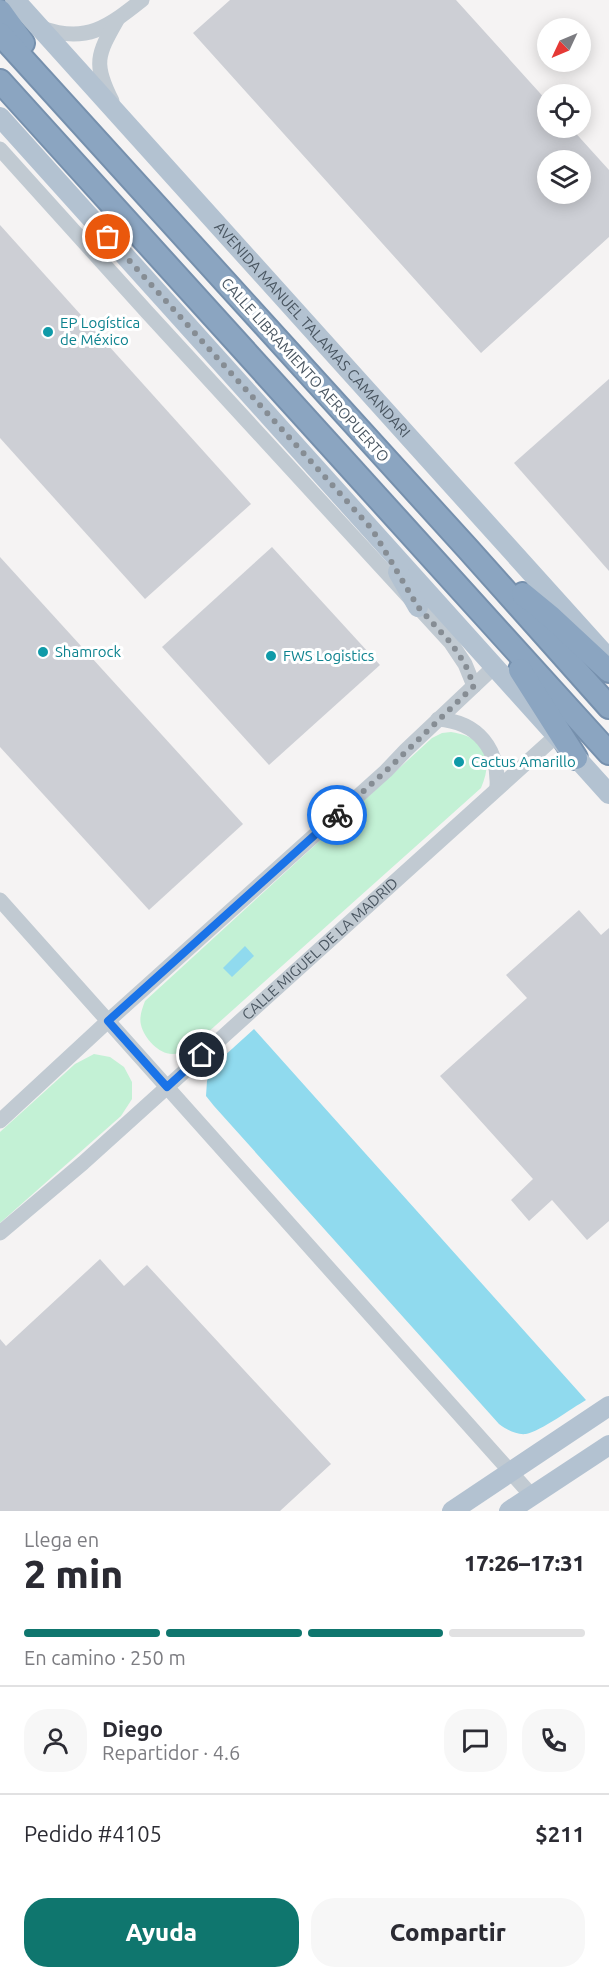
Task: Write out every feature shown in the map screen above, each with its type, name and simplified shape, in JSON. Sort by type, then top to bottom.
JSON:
[{"type":"highway","points":[[0,11],[89,134]]},
{"type":"highway","name":"CALLE LIBRAMIENTO AEROPUERTO","points":[[0,34],[609,707]]},
{"type":"highway","name":"CALLE LIBRAMIENTO AEROPUERTO","points":[[0,81],[609,753]]},
{"type":"highway","points":[[468,549],[551,617],[609,671]]},
{"type":"highway","points":[[483,613],[576,758]]},
{"type":"main road","name":"AVENIDA MANUEL TALAMAS CAMANDARI","points":[[15,0],[609,659]]},
{"type":"main road","points":[[0,117],[609,794]]},
{"type":"main road","points":[[372,529],[418,607]]},
{"type":"main road","points":[[452,1511],[609,1406]]},
{"type":"main road","points":[[509,1511],[609,1446]]},
{"type":"street","points":[[42,28],[58,34],[89,33],[117,20],[142,0]]},
{"type":"street","points":[[117,20],[104,42],[99,63],[106,89],[117,112]]},
{"type":"street","points":[[0,149],[451,643],[465,664],[474,686]]},
{"type":"street","points":[[0,1121],[386,771],[494,667]]},
{"type":"street","points":[[438,719],[463,724],[483,739],[496,762],[497,787]]},
{"type":"street","name":"CALLE MIGUEL DE LA MADRID","points":[[0,1233],[83,1163],[556,736]]},
{"type":"street","points":[[0,900],[532,1496]]},
{"type":"green space","points":[[451,732],[472,739],[484,751],[487,767],[481,788],[187,1051],[167,1053],[153,1044],[145,1035],[141,1025],[145,1001],[432,738]]},
{"type":"green space","points":[[94,1054],[110,1057],[124,1067],[132,1082],[132,1099],[121,1116],[0,1223],[0,1132],[75,1064]]},
{"type":"water","points":[[245,946],[254,956],[232,977],[223,968]]},
{"type":"water","points":[[254,1029],[586,1400],[548,1424],[526,1434],[512,1432],[499,1424],[214,1106],[206,1096],[207,1081],[212,1067]]},
{"type":"building","points":[[230,0],[456,0],[537,90],[537,138],[580,138],[591,150],[537,150],[537,204],[591,204],[591,150],[609,170],[609,237],[481,353],[193,33]]},
{"type":"building","name":"EP Logística de México","points":[[0,225],[251,504],[145,599],[0,438]]},
{"type":"building","points":[[609,379],[609,571],[514,463]]},
{"type":"building","name":"FWS Logistics","points":[[272,547],[380,665],[269,765],[162,647]]},
{"type":"building","name":"Shamrock","points":[[0,557],[243,824],[149,910],[0,747]]},
{"type":"building","points":[[579,910],[601,935],[609,928],[609,1221],[587,1240],[552,1200],[529,1221],[511,1200],[533,1179],[440,1076],[527,998],[506,975]]},
{"type":"building","points":[[100,1259],[124,1286],[147,1265],[331,1464],[280,1511],[0,1511],[0,1339],[6,1346]]},
{"type":"way so far","points":[[108,237],[372,529],[418,607],[451,643],[465,664],[474,686],[337,815]]},
{"type":"place","name":"EP Logística de México","points":[[48,332]]},
{"type":"place","name":"Shamrock","points":[[43,652]]},
{"type":"place","name":"FWS Logistics","points":[[271,656]]},
{"type":"place","name":"Cactus Amarillo","points":[[459,762]]},
{"type":"route","points":[[202,1055],[167,1087],[108,1021],[337,815]]}]
